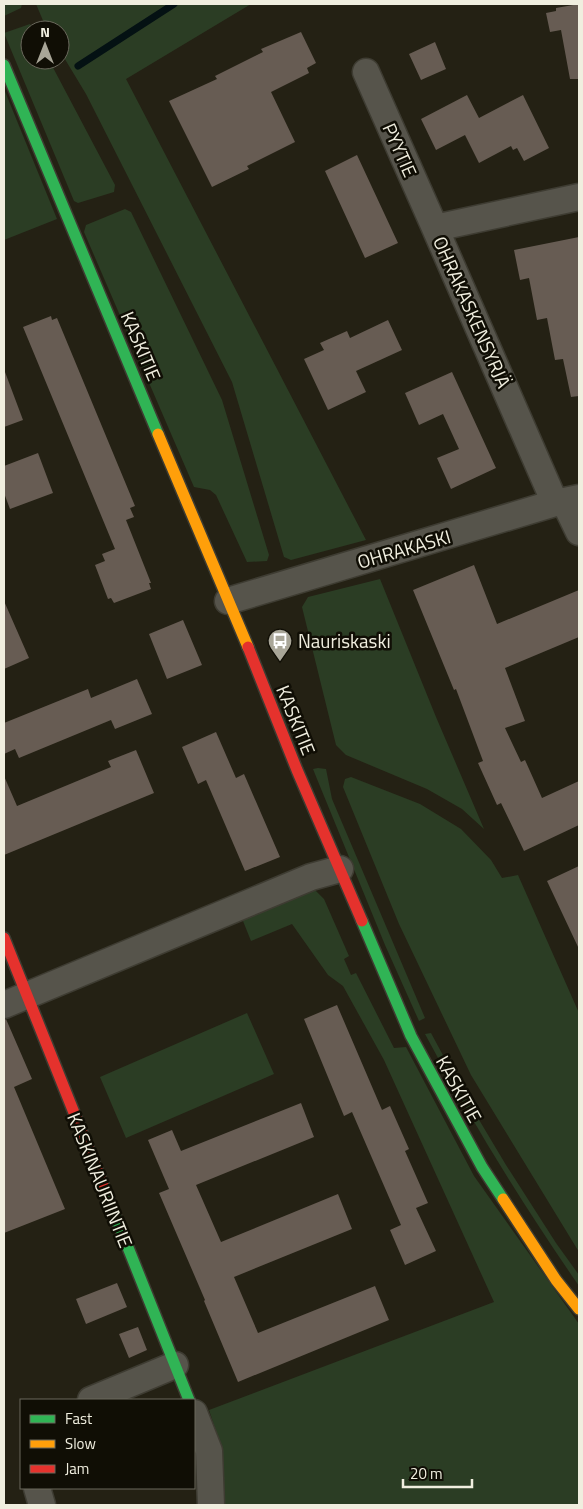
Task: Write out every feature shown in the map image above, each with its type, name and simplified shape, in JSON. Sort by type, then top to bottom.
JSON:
[{"type":"street","name":"KASKITIE","points":[[4,65],[297,770],[411,1036],[482,1167],[556,1280],[579,1309]]},
{"type":"street","name":"PYYTIE","points":[[366,72],[435,228]]},
{"type":"street","name":"OHRAKASKENSYRJÄ","points":[[579,197],[435,228],[566,500],[579,532]]},
{"type":"street","name":"OHRAKASKI","points":[[228,601],[566,500]]},
{"type":"street","points":[[15,1000],[311,877],[340,869]]},
{"type":"street","name":"KASKINAURIINTIE","points":[[4,938],[15,1000],[189,1399]]},
{"type":"street","points":[[93,1399],[175,1365]]},
{"type":"street","points":[[195,1416],[209,1451],[211,1505]]},
{"type":"street","points":[[38,1489],[42,1505]]},
{"type":"green space","points":[[4,4],[22,4],[21,8],[4,16]]},
{"type":"green space","points":[[36,4],[251,4],[126,79],[366,540],[291,560],[284,557],[232,382],[86,94],[70,68],[70,20],[43,20]]},
{"type":"green space","points":[[20,27],[20,70],[54,70],[115,185],[114,192],[78,203],[74,201],[4,33]]},
{"type":"green space","points":[[4,89],[57,219],[4,240]]},
{"type":"green space","points":[[125,209],[131,212],[222,400],[269,555],[267,561],[247,562],[216,495],[210,490],[194,487],[84,232],[86,225]]},
{"type":"green space","points":[[380,579],[484,829],[462,809],[427,789],[346,755],[336,745],[302,607],[308,597]]},
{"type":"green space","points":[[313,769],[326,769],[332,799],[425,1018],[419,1021],[385,945]]},
{"type":"green space","points":[[351,777],[420,804],[461,829],[491,860],[502,878],[518,875],[579,1013],[579,1252],[471,1075],[399,924],[343,787],[345,779]]},
{"type":"green space","points":[[311,886],[324,899],[349,956],[344,959],[351,975],[356,973],[394,1048],[406,1047],[474,1176],[579,1324],[579,1505],[224,1505],[220,1443],[209,1410],[494,1302],[384,1060],[343,986],[328,975],[292,924],[251,941],[241,916]]},
{"type":"green space","points":[[247,1013],[274,1074],[126,1138],[100,1077]]},
{"type":"green space","points":[[431,1033],[466,1098],[506,1165],[579,1275],[579,1286],[479,1131],[425,1034]]},
{"type":"building","points":[[579,4],[579,79],[570,79],[561,30],[550,32],[546,13],[556,11],[556,8]]},
{"type":"building","points":[[301,32],[316,63],[307,68],[309,73],[271,92],[295,142],[247,166],[249,169],[212,187],[169,101],[217,79],[215,76],[263,52],[261,49]]},
{"type":"building","points":[[435,42],[446,69],[421,80],[409,54]]},
{"type":"building","points":[[467,95],[479,118],[523,95],[549,148],[524,161],[517,148],[513,150],[511,146],[479,163],[465,135],[436,150],[421,119]]},
{"type":"building","points":[[357,155],[398,243],[365,258],[325,171]]},
{"type":"building","points":[[579,237],[579,396],[571,397],[563,359],[555,360],[547,318],[537,320],[529,278],[520,280],[514,250]]},
{"type":"building","points":[[51,316],[52,320],[57,318],[135,506],[130,508],[134,517],[126,520],[151,583],[149,583],[151,589],[114,603],[111,598],[108,599],[95,565],[105,561],[102,554],[115,549],[23,327]]},
{"type":"building","points":[[388,320],[402,350],[356,371],[366,392],[328,410],[304,359],[324,350],[320,343],[347,331],[350,338]]},
{"type":"building","points":[[452,372],[496,468],[451,489],[437,458],[459,449],[443,414],[419,425],[405,393]]},
{"type":"building","points":[[4,373],[23,420],[4,427]]},
{"type":"building","points":[[38,453],[53,493],[10,509],[4,493],[4,466]]},
{"type":"building","points":[[474,565],[497,624],[579,590],[579,637],[505,668],[525,721],[505,728],[521,762],[525,760],[542,798],[579,781],[579,825],[524,851],[501,803],[497,805],[478,763],[483,761],[456,689],[454,690],[413,590]]},
{"type":"building","points":[[4,601],[29,658],[4,669]]},
{"type":"building","points":[[183,620],[202,665],[167,679],[149,634]]},
{"type":"building","points":[[137,679],[152,714],[115,729],[111,720],[19,758],[15,749],[4,754],[4,723],[88,689],[91,698]]},
{"type":"building","points":[[216,732],[236,778],[244,774],[280,857],[245,871],[206,780],[198,784],[182,747]]},
{"type":"building","points":[[136,750],[154,793],[4,855],[4,776],[17,806],[111,767],[108,761]]},
{"type":"building","points":[[579,866],[579,949],[547,881]]},
{"type":"building","points":[[337,1005],[382,1110],[390,1106],[409,1149],[405,1151],[428,1203],[416,1208],[436,1251],[405,1265],[390,1230],[401,1225],[352,1112],[344,1116],[304,1019]]},
{"type":"building","points":[[6,1019],[32,1079],[14,1087],[65,1209],[4,1233],[4,1020]]},
{"type":"building","points":[[301,1103],[314,1137],[196,1185],[221,1242],[338,1194],[352,1229],[234,1277],[258,1333],[375,1286],[389,1320],[238,1382],[159,1193],[169,1189],[148,1140],[172,1130],[181,1151]]},
{"type":"building","points":[[117,1283],[127,1307],[86,1324],[76,1299]]},
{"type":"building","points":[[138,1327],[147,1350],[129,1358],[119,1334]]},
{"type":"waterway","points":[[78,66],[174,4]]},
{"type":"traffic: fast","points":[[4,65],[158,434]]},
{"type":"traffic: fast","points":[[362,921],[411,1036],[482,1167],[503,1199]]},
{"type":"traffic: fast","points":[[103,1185],[189,1399]]},
{"type":"traffic: slow","points":[[158,434],[248,647]]},
{"type":"traffic: slow","points":[[503,1199],[556,1280],[579,1309]]},
{"type":"traffic: jam","points":[[248,647],[297,770],[362,921]]},
{"type":"traffic: jam","points":[[4,938],[103,1185]]},
{"type":"place","name":"Nauriskaski","points":[[280,662]]}]
